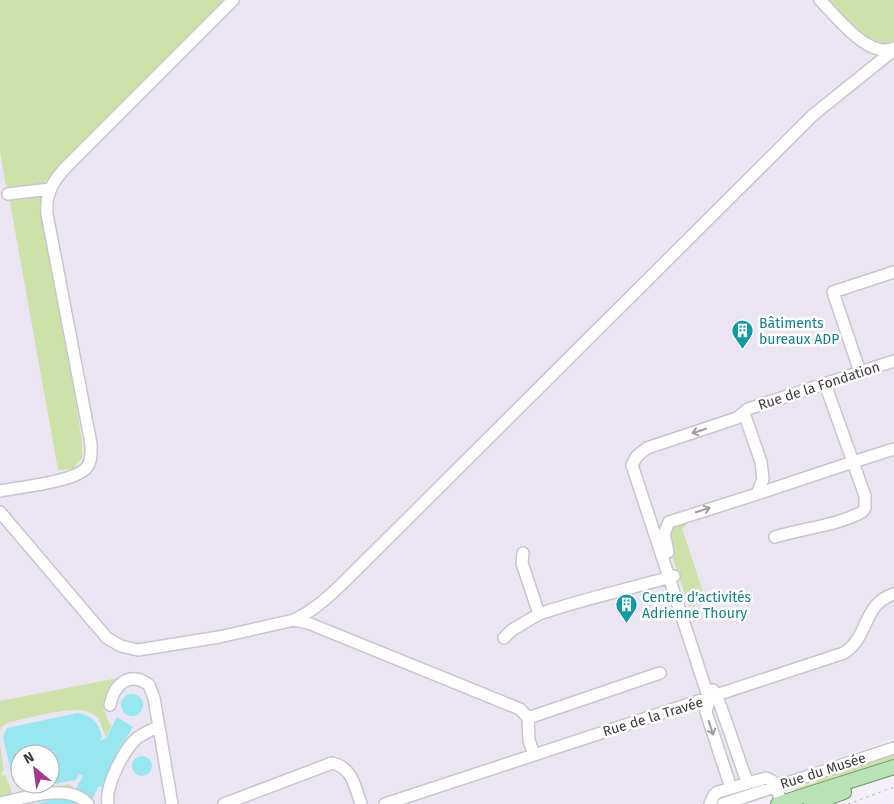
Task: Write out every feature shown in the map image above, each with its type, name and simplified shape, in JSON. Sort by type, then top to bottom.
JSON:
[{"type":"main road","points":[[781,804],[894,767]]},
{"type":"main road","points":[[810,804],[894,774]]},
{"type":"street","points":[[0,491],[74,475],[88,467],[91,457],[91,444],[48,214],[47,200],[50,189],[69,164],[234,0]]},
{"type":"street","points":[[820,0],[869,46],[880,51],[894,49]]},
{"type":"street","points":[[0,512],[107,638],[122,646],[138,650],[219,637],[294,620],[318,606],[341,584],[814,114],[894,49]]},
{"type":"street","points":[[8,194],[50,189]]},
{"type":"street","points":[[860,372],[833,292],[894,272]]},
{"type":"street","name":"Rue de la Fondation","points":[[747,782],[721,707],[712,698],[672,576],[647,513],[632,465],[637,456],[647,448],[737,418],[748,409],[894,361]]},
{"type":"street","points":[[776,537],[799,530],[810,529],[862,512],[865,508],[865,496],[825,384]]},
{"type":"street","name":"Rue de la Fondation","points":[[744,413],[761,462],[763,480],[757,494]]},
{"type":"street","points":[[647,513],[656,521],[669,522],[894,449]]},
{"type":"street","name":"Rue de la Fondation","points":[[669,522],[664,539],[672,576]]},
{"type":"street","points":[[524,553],[522,563],[539,614]]},
{"type":"street","points":[[504,638],[512,630],[539,614],[593,596],[638,587],[672,576]]},
{"type":"street","name":"Rue de la Travée","points":[[385,804],[844,654],[857,642],[875,605],[880,600],[894,594]]},
{"type":"street","points":[[294,620],[308,623],[520,710],[528,718],[529,740],[534,755]]},
{"type":"street","points":[[528,718],[660,673]]},
{"type":"street","points":[[110,705],[115,689],[123,682],[135,679],[144,681],[152,690],[172,804]]},
{"type":"street","name":"Rue de la Fondation","points":[[712,698],[706,712],[731,788]]},
{"type":"street","points":[[108,804],[108,787],[130,748],[137,738],[158,727]]},
{"type":"street","name":"Rue du Musée","points":[[723,804],[894,748]]},
{"type":"street","points":[[224,804],[332,763],[344,767],[350,775],[361,804]]},
{"type":"street","points":[[710,804],[714,795],[747,782],[766,778],[774,782],[781,804]]},
{"type":"street","points":[[0,803],[64,792],[75,794],[88,804]]},
{"type":"path","points":[[848,804],[894,787]]},
{"type":"shaded area","points":[[0,0],[894,0],[894,739],[704,804],[0,804]]},
{"type":"green space","points":[[0,0],[227,0],[40,187],[7,192],[0,152]]},
{"type":"green space","points":[[827,0],[894,0],[894,43],[884,44],[865,37],[848,23]]},
{"type":"green space","points":[[41,193],[82,441],[82,458],[73,469],[58,470],[9,197]]},
{"type":"green space","points":[[685,521],[686,526],[682,528],[706,601],[689,607],[666,538],[669,528]]},
{"type":"green space","points":[[123,677],[103,707],[109,723],[112,725],[106,737],[97,717],[90,712],[80,710],[43,714],[10,722],[1,727],[0,732],[0,701]]},
{"type":"green space","points":[[0,744],[4,771],[2,771],[2,775],[6,776],[10,794],[13,796],[36,794],[0,800]]},
{"type":"green space","points":[[894,754],[894,764],[796,793],[794,789],[816,782],[815,779]]},
{"type":"green space","points":[[69,784],[72,786],[71,788],[60,790],[60,786]]},
{"type":"water","points":[[128,694],[136,694],[143,701],[143,709],[136,716],[128,716],[121,709],[121,701]]},
{"type":"water","points":[[77,713],[91,718],[97,724],[102,737],[98,744],[106,738],[117,717],[133,727],[122,746],[123,752],[103,788],[99,786],[92,799],[75,790],[83,776],[79,774],[76,780],[60,783],[60,744],[10,744],[10,768],[3,737],[7,728]]},
{"type":"water","points":[[138,756],[146,756],[152,762],[152,770],[146,776],[138,776],[132,770],[132,762]]},
{"type":"water","points":[[61,798],[79,804],[33,804]]},
{"type":"place","name":"Bâtiments bureaux ADP","points":[[743,350]]},
{"type":"place","name":"Centre d'activités Adrienne Thoury","points":[[626,624]]}]
